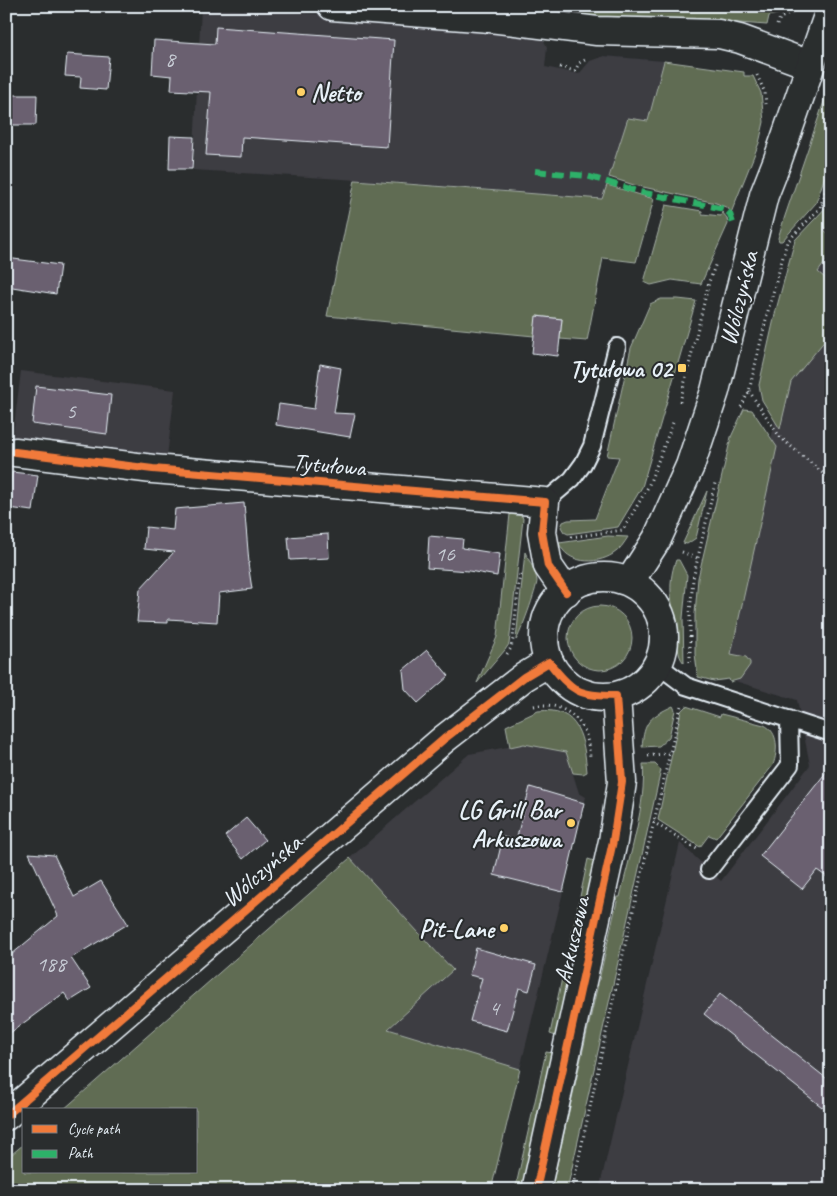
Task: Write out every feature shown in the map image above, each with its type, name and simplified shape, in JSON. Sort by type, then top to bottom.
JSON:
[{"type":"street","points":[[332,6],[490,18],[569,26],[597,31],[718,34],[740,39],[810,65]]},
{"type":"street","name":"Wólczyńska","points":[[630,581],[657,539],[690,466],[715,391],[764,195],[831,7]]},
{"type":"street","name":"Tytułowa","points":[[15,452],[153,469],[546,502]]},
{"type":"street","points":[[546,502],[542,532],[548,566],[566,592]]},
{"type":"street","points":[[604,575],[630,581],[655,602],[665,634],[658,665],[640,686],[616,696],[589,696],[565,684],[549,662],[543,636],[553,604],[578,581],[604,575]]},
{"type":"street","name":"Wólczyńska","points":[[6,1116],[444,738],[524,677],[549,662]]},
{"type":"street","name":"Arkuszowa","points":[[536,1190],[614,842],[622,782],[616,696]]},
{"type":"lane","points":[[546,502],[572,479],[589,452],[617,347]]},
{"type":"lane","points":[[658,665],[686,686],[831,733]]},
{"type":"lane","points":[[709,870],[790,764],[789,720]]},
{"type":"path","points":[[767,110],[765,93],[757,76],[780,18],[794,12],[799,6]]},
{"type":"path","points":[[820,208],[831,174]]},
{"type":"path","points":[[741,408],[750,391],[768,311],[787,242],[831,196]]},
{"type":"path","points":[[678,408],[709,282],[719,257]]},
{"type":"path","points":[[750,391],[780,437],[831,480]]},
{"type":"path","points":[[569,538],[623,530],[648,487],[675,416]]},
{"type":"path","points":[[690,666],[690,613],[693,579],[716,478]]},
{"type":"path","points":[[676,550],[697,558]]},
{"type":"path","points":[[502,660],[511,648],[513,639],[520,570]]},
{"type":"path","points":[[572,1190],[624,945],[682,701]]},
{"type":"path","points":[[533,702],[534,706],[542,704],[562,708],[580,723],[586,736],[592,762]]},
{"type":"path","points":[[640,757],[669,753]]},
{"type":"path","points":[[653,822],[700,851],[710,838],[725,850]]},
{"type":"shaded area","points":[[201,7],[400,19],[538,33],[547,47],[545,67],[579,74],[590,61],[604,56],[664,61],[648,121],[628,118],[603,199],[391,182],[193,170]]},
{"type":"shaded area","points":[[831,199],[831,1190],[599,1190],[680,843],[721,881],[810,765],[797,700],[722,677],[781,391],[816,241]]},
{"type":"shaded area","points":[[21,371],[175,390],[166,465],[12,442]]},
{"type":"shaded area","points":[[524,744],[566,752],[579,793],[586,797],[520,1069],[388,1029],[453,970],[350,858],[469,754]]},
{"type":"green space","points":[[471,6],[793,6],[782,13],[769,16],[767,25],[698,20],[633,21]]},
{"type":"green space","points":[[664,61],[744,72],[744,76],[753,76],[761,93],[764,122],[759,143],[731,213],[728,208],[716,203],[634,185],[609,177],[628,118],[648,121]]},
{"type":"green space","points":[[831,81],[831,158],[816,203],[782,241],[779,241],[778,238],[785,216]]},
{"type":"green space","points":[[355,180],[602,199],[607,185],[654,199],[636,262],[603,258],[587,341],[560,339],[562,319],[537,316],[534,336],[327,316]]},
{"type":"green space","points":[[831,202],[831,221],[824,230],[831,236],[831,254],[818,272],[831,283],[831,333],[791,382],[780,429],[762,400],[759,385],[776,310],[795,240]]},
{"type":"green space","points":[[666,205],[702,211],[702,214],[721,216],[722,212],[727,218],[728,224],[701,284],[672,280],[651,285],[644,282]]},
{"type":"green space","points":[[661,299],[696,301],[642,487],[618,527],[568,534],[561,527],[563,522],[568,520],[595,519],[619,457],[607,456],[631,348],[650,304]]},
{"type":"green space","points":[[744,409],[752,410],[777,447],[731,654],[746,657],[750,665],[740,679],[730,682],[729,679],[714,681],[698,677],[695,654],[695,614],[698,578],[731,437]]},
{"type":"green space","points":[[707,491],[696,538],[687,544],[683,543]]},
{"type":"green space","points":[[510,514],[522,516],[523,519],[509,644],[477,683],[497,637]]},
{"type":"green space","points":[[608,536],[628,537],[615,552],[599,560],[575,559],[563,550],[559,543]]},
{"type":"green space","points":[[525,552],[537,581],[528,611],[516,640]]},
{"type":"green space","points":[[676,560],[679,560],[687,575],[683,618],[684,663],[679,652],[671,596],[671,579]]},
{"type":"green space","points":[[600,606],[612,608],[623,615],[630,626],[632,638],[630,650],[623,661],[612,668],[600,670],[588,668],[577,661],[570,650],[568,638],[570,626],[577,615],[588,608]]},
{"type":"green space","points":[[673,706],[675,710],[669,737],[659,746],[642,747],[644,731],[650,721],[659,713]]},
{"type":"green space","points":[[686,706],[720,717],[721,714],[764,725],[772,732],[776,742],[776,754],[773,765],[716,838],[709,835],[700,847],[658,820],[681,711]]},
{"type":"green space","points":[[538,711],[552,711],[563,714],[571,720],[581,737],[587,772],[583,774],[573,773],[566,752],[524,744],[510,747],[506,726]]},
{"type":"green space","points":[[643,764],[655,764],[661,770],[567,1190],[551,1190],[618,897],[620,897],[640,812],[644,779]]},
{"type":"green space","points":[[350,858],[453,970],[388,1029],[520,1069],[491,1190],[6,1190],[6,1159],[22,1146],[22,1174],[198,1174],[198,1108],[65,1108]]},
{"type":"green space","points":[[588,859],[594,861],[574,955],[568,953]]},
{"type":"green space","points":[[564,969],[571,970],[556,1036],[550,1034]]},
{"type":"green space","points":[[546,1052],[553,1053],[522,1190],[515,1190]]},
{"type":"building","name":"Netto","points":[[216,27],[394,40],[387,147],[242,137],[241,157],[206,155],[211,92],[171,90],[172,76],[152,74],[154,40],[215,44]]},
{"type":"building","points":[[67,54],[109,57],[106,90],[80,88],[81,77],[65,76]]},
{"type":"building","points":[[6,95],[37,95],[36,125],[6,125]]},
{"type":"building","points":[[170,136],[194,137],[192,169],[169,169]]},
{"type":"building","points":[[6,258],[60,265],[56,294],[6,286]]},
{"type":"building","points":[[536,316],[562,319],[558,356],[532,353]]},
{"type":"building","points":[[320,364],[341,368],[334,413],[355,414],[350,437],[276,425],[279,404],[314,409]]},
{"type":"building","points":[[36,386],[111,395],[107,434],[32,424]]},
{"type":"building","points":[[12,472],[38,475],[33,511],[8,508]]},
{"type":"building","points":[[244,503],[248,563],[252,589],[219,593],[217,622],[168,619],[168,623],[137,622],[140,589],[174,552],[144,549],[146,527],[173,530],[175,509]]},
{"type":"building","points":[[328,534],[329,558],[290,560],[288,537]]},
{"type":"building","points":[[429,536],[463,539],[462,548],[500,554],[497,576],[469,571],[427,568]]},
{"type":"building","points":[[427,650],[449,676],[418,703],[405,689],[403,670]]},
{"type":"building","points":[[831,766],[831,880],[817,870],[802,889],[760,856]]},
{"type":"building","points":[[530,787],[584,803],[563,892],[494,875],[503,837],[516,840]]},
{"type":"building","points":[[246,818],[265,840],[243,859],[225,836]]},
{"type":"building","points":[[29,853],[54,855],[74,897],[101,881],[128,924],[71,958],[91,988],[70,1001],[64,993],[6,1036],[6,959],[58,916]]},
{"type":"building","points":[[476,948],[536,965],[529,991],[519,988],[507,1031],[470,1021],[482,978],[469,975]]},
{"type":"building","points":[[720,994],[831,1082],[831,1096],[822,1107],[704,1014]]},
{"type":"marked path","points":[[535,171],[587,176],[640,192],[724,209],[730,214],[733,223]]},
{"type":"cycle path","points":[[15,452],[153,469],[545,502],[542,532],[548,566],[566,592]]},
{"type":"cycle path","points":[[6,1116],[444,739],[524,677],[549,662],[564,680],[577,690],[593,695],[616,696],[622,782],[613,841],[536,1190]]},
{"type":"place","name":"Netto","points":[[301,92]]},
{"type":"place","name":"Tytułowa 02","points":[[682,368]]},
{"type":"place","name":"LG Grill Bar Arkuszowa","points":[[571,823]]},
{"type":"place","name":"Pit-Lane","points":[[504,928]]}]
